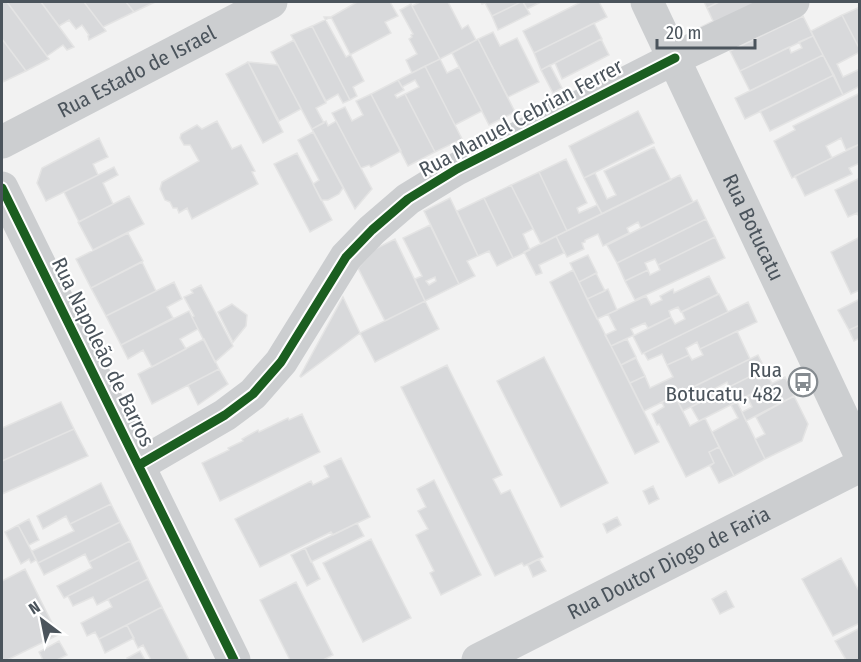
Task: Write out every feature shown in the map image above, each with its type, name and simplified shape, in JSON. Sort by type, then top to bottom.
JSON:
[{"type":"street","name":"Rua Estado de Israel","points":[[2,142],[271,2]]},
{"type":"street","name":"Rua Botucatu","points":[[647,2],[860,454]]},
{"type":"street","name":"Rua Manuel Cebrian Ferrer","points":[[139,465],[225,415],[253,393],[281,362],[346,257],[372,230],[408,199],[457,169],[675,58],[792,2]]},
{"type":"street","name":"Rua Napoleão de Barros","points":[[2,188],[234,660]]},
{"type":"street","name":"Rua Doutor Diogo de Faria","points":[[478,660],[860,466]]},
{"type":"building","points":[[2,2],[7,2],[49,59],[26,71],[2,39]]},
{"type":"building","points":[[7,2],[41,2],[74,47],[67,50],[63,45],[47,56]]},
{"type":"building","points":[[41,2],[84,2],[106,31],[89,40],[89,35],[82,25],[76,29],[69,20],[59,26]]},
{"type":"building","points":[[84,2],[126,2],[134,12],[103,27]]},
{"type":"building","points":[[126,2],[155,2],[134,12]]},
{"type":"building","points":[[357,2],[390,2],[398,16],[385,22],[391,33],[346,57],[324,17],[331,17]]},
{"type":"building","points":[[420,2],[448,2],[462,29],[468,25],[476,40],[440,59],[412,6]]},
{"type":"building","points":[[481,2],[521,2],[492,16],[485,3]]},
{"type":"building","points":[[521,2],[530,14],[498,30],[492,16]]},
{"type":"building","points":[[523,2],[541,2],[527,9]]},
{"type":"building","points":[[581,2],[599,2],[607,17],[534,53],[523,31]]},
{"type":"building","points":[[704,2],[719,2],[707,8]]},
{"type":"building","points":[[719,2],[787,2],[707,40],[701,27],[713,21],[707,8]]},
{"type":"building","points":[[411,4],[440,59],[412,73],[406,60],[417,54],[409,39],[413,34],[400,10]]},
{"type":"building","points":[[860,7],[860,50],[842,15]]},
{"type":"building","points":[[842,15],[860,50],[837,64],[843,77],[860,69],[860,86],[843,95],[811,31]]},
{"type":"building","points":[[803,16],[813,36],[740,71],[730,51]]},
{"type":"building","points":[[331,17],[364,81],[353,87],[357,96],[350,100],[312,26]]},
{"type":"building","points":[[594,23],[602,39],[541,70],[534,53]]},
{"type":"building","points":[[312,26],[350,100],[343,103],[338,94],[326,101],[291,35]]},
{"type":"building","points":[[493,32],[500,46],[517,38],[539,82],[508,97],[478,39]]},
{"type":"building","points":[[813,36],[823,55],[750,91],[740,71],[789,47],[791,53],[802,48],[799,42]]},
{"type":"building","points":[[2,39],[26,71],[3,82],[2,78]]},
{"type":"building","points":[[478,39],[515,112],[489,125],[452,53]]},
{"type":"building","points":[[601,39],[609,55],[562,79],[555,63]]},
{"type":"building","points":[[294,40],[326,103],[316,108],[324,123],[312,129],[271,52]]},
{"type":"building","points":[[823,55],[834,75],[745,119],[735,98]]},
{"type":"building","points":[[440,59],[447,73],[459,67],[482,111],[455,125],[425,66]]},
{"type":"building","points":[[248,62],[278,65],[301,109],[279,121]]},
{"type":"building","points":[[248,62],[283,132],[263,143],[226,74]]},
{"type":"building","points":[[550,65],[562,88],[553,93],[541,70]]},
{"type":"building","points":[[425,66],[462,139],[435,152],[405,94],[419,87],[415,80],[402,87],[398,80]]},
{"type":"building","points":[[834,75],[843,95],[770,131],[760,111]]},
{"type":"building","points":[[398,80],[404,90],[395,95],[397,98],[405,94],[435,152],[408,166],[371,94]]},
{"type":"building","points":[[860,93],[860,144],[846,150],[841,138],[826,146],[832,158],[792,178],[774,141],[795,130],[793,126]]},
{"type":"building","points":[[371,94],[401,151],[371,167],[369,165],[361,168],[332,113],[345,107],[352,121],[363,115],[356,101]]},
{"type":"building","points":[[638,111],[654,143],[584,178],[569,146]]},
{"type":"building","points":[[217,121],[232,149],[241,145],[255,171],[252,172],[258,184],[192,219],[187,208],[179,213],[177,208],[173,208],[170,202],[165,200],[160,189],[162,182],[199,161],[190,145],[184,145],[180,138],[181,134],[197,125],[202,129]]},
{"type":"building","points":[[326,121],[328,126],[336,121],[372,189],[355,209],[312,129]]},
{"type":"building","points":[[313,132],[343,188],[339,194],[328,200],[321,200],[313,184],[319,180],[298,140]]},
{"type":"building","points":[[99,138],[108,157],[93,164],[98,175],[46,201],[37,183],[42,168]]},
{"type":"building","points":[[860,144],[860,163],[849,168],[852,174],[805,196],[795,176]]},
{"type":"building","points":[[654,147],[671,180],[602,214],[584,178],[595,173],[607,199],[616,195],[604,171]]},
{"type":"building","points":[[297,153],[332,220],[310,232],[274,164]]},
{"type":"building","points":[[566,159],[587,203],[577,208],[579,213],[597,205],[602,214],[567,231],[539,172]]},
{"type":"building","points":[[114,167],[118,175],[103,183],[113,204],[79,222],[64,192]]},
{"type":"building","points":[[539,172],[567,231],[541,244],[511,185]]},
{"type":"building","points":[[680,175],[693,202],[641,228],[638,222],[627,228],[629,233],[603,246],[598,234],[582,243],[584,249],[567,257],[556,236]]},
{"type":"building","points":[[860,178],[860,219],[857,213],[848,217],[835,190]]},
{"type":"building","points":[[511,185],[533,229],[523,234],[530,250],[513,258],[484,198]]},
{"type":"building","points":[[129,196],[144,224],[93,250],[78,222]]},
{"type":"building","points":[[450,198],[478,256],[467,261],[475,276],[459,284],[424,211]]},
{"type":"building","points":[[484,198],[513,258],[497,266],[489,251],[478,256],[457,211]]},
{"type":"building","points":[[697,200],[706,219],[617,263],[607,245]]},
{"type":"building","points":[[706,219],[715,237],[658,265],[655,259],[645,263],[648,270],[625,281],[617,263]]},
{"type":"building","points":[[430,225],[459,284],[425,301],[415,279],[422,276],[403,238]],"holes":[[[435,277],[436,281],[429,285],[426,281]]]},
{"type":"building","points":[[128,233],[143,261],[91,288],[76,259]]},
{"type":"building","points":[[556,236],[564,253],[539,265],[542,273],[536,275],[524,252]]},
{"type":"building","points":[[715,237],[725,258],[635,300],[625,281],[648,270],[650,275],[660,270],[658,265]]},
{"type":"building","points":[[860,237],[860,290],[851,294],[831,252]]},
{"type":"building","points":[[395,239],[425,301],[385,321],[358,268],[375,249]]},
{"type":"building","points":[[588,255],[597,273],[579,282],[570,263]]},
{"type":"building","points":[[142,262],[156,291],[106,316],[91,288]]},
{"type":"building","points":[[573,270],[659,442],[635,454],[550,282]]},
{"type":"building","points":[[596,273],[605,291],[587,299],[579,282]]},
{"type":"building","points":[[709,276],[718,294],[681,312],[678,307],[669,311],[671,317],[648,328],[645,323],[631,329],[634,335],[611,346],[605,335],[616,330],[608,314],[646,296],[651,305],[662,300],[660,296],[673,289],[674,293]]},
{"type":"building","points":[[174,282],[182,299],[167,307],[173,318],[121,345],[106,316]]},
{"type":"building","points":[[201,285],[233,346],[215,362],[184,297],[193,293],[191,290]]},
{"type":"building","points":[[608,289],[617,310],[597,319],[587,299]]},
{"type":"building","points":[[719,294],[728,312],[642,354],[633,336],[671,317],[675,324],[685,319],[682,312]]},
{"type":"building","points":[[343,297],[360,333],[301,377],[300,376]]},
{"type":"building","points":[[860,299],[860,325],[849,330],[838,310]]},
{"type":"building","points":[[425,301],[439,329],[375,362],[360,333]]},
{"type":"building","points":[[748,302],[757,322],[700,349],[697,342],[686,348],[689,355],[667,365],[662,354],[648,360],[644,353]]},
{"type":"building","points":[[232,304],[247,315],[246,326],[233,342],[218,312]]},
{"type":"building","points":[[189,311],[198,329],[180,339],[186,349],[152,367],[143,350],[128,359],[121,345]]},
{"type":"building","points":[[860,325],[860,338],[854,341],[849,330]]},
{"type":"building","points":[[737,331],[750,359],[644,411],[630,383],[645,376],[650,388],[673,377],[667,365],[689,355],[692,360],[703,355],[700,349]]},
{"type":"building","points":[[204,339],[219,369],[152,404],[138,374]]},
{"type":"building","points":[[627,339],[636,357],[621,365],[611,346]]},
{"type":"building","points":[[758,355],[765,369],[729,387],[727,382],[714,389],[716,394],[683,411],[675,396]]},
{"type":"building","points":[[544,357],[608,483],[561,507],[497,381]]},
{"type":"building","points":[[636,358],[645,376],[630,383],[621,365]]},
{"type":"building","points":[[447,365],[502,475],[493,479],[501,494],[510,490],[543,557],[524,566],[522,563],[495,576],[401,387]]},
{"type":"building","points":[[219,369],[228,384],[198,405],[188,385]]},
{"type":"building","points":[[765,369],[772,384],[699,421],[691,407],[716,394],[718,398],[731,392],[729,387]]},
{"type":"building","points":[[785,377],[794,396],[746,421],[742,412],[752,407],[747,396]]},
{"type":"building","points":[[675,396],[690,426],[705,418],[719,447],[709,452],[714,463],[686,477],[652,414],[664,407],[662,402]]},
{"type":"building","points":[[794,396],[808,424],[802,441],[765,459],[755,439],[765,434],[756,417]]},
{"type":"building","points":[[61,402],[74,429],[2,461],[2,428]]},
{"type":"building","points":[[737,402],[765,459],[734,476],[712,432],[738,418],[731,405]]},
{"type":"building","points":[[302,414],[320,452],[220,501],[202,463],[229,450],[228,448],[258,430],[259,432]]},
{"type":"building","points":[[74,429],[88,456],[2,494],[2,461]]},
{"type":"building","points":[[719,447],[734,476],[719,483],[710,466],[714,463],[709,452]]},
{"type":"building","points":[[341,458],[370,517],[333,535],[331,532],[260,567],[235,519],[311,481],[313,485],[329,477],[324,466]]},
{"type":"building","points":[[434,480],[481,575],[441,595],[430,573],[434,571],[416,535],[428,529],[418,511],[426,507],[417,489]]},
{"type":"building","points":[[101,483],[111,504],[70,524],[66,516],[43,529],[37,516]]},
{"type":"building","points":[[653,486],[659,499],[649,504],[643,491]]},
{"type":"building","points":[[111,504],[120,522],[38,563],[32,551],[74,531],[70,524]]},
{"type":"building","points":[[617,517],[621,525],[607,533],[603,524]]},
{"type":"building","points":[[29,519],[39,540],[29,545],[18,525]]},
{"type":"building","points":[[120,522],[130,541],[89,562],[85,554],[44,575],[38,563]]},
{"type":"building","points":[[357,523],[364,536],[311,562],[305,548]]},
{"type":"building","points":[[18,525],[36,560],[31,563],[29,559],[21,564],[5,532]]},
{"type":"building","points":[[371,539],[411,618],[363,642],[323,563]]},
{"type":"building","points":[[130,541],[139,560],[64,598],[57,586],[92,568],[89,562]]},
{"type":"building","points":[[305,548],[320,579],[307,586],[291,555]]},
{"type":"building","points":[[841,558],[860,593],[860,623],[833,636],[802,579]]},
{"type":"building","points":[[539,559],[546,571],[533,577],[528,565]]},
{"type":"building","points":[[139,560],[148,579],[97,605],[93,597],[73,606],[68,596]]},
{"type":"building","points":[[25,569],[58,635],[7,660],[2,660],[2,581]]},
{"type":"building","points":[[148,579],[162,607],[99,639],[95,632],[87,636],[81,623],[112,607],[108,599]]},
{"type":"building","points":[[296,582],[333,655],[323,660],[290,660],[260,600]]},
{"type":"building","points":[[726,591],[734,607],[720,614],[712,599]]},
{"type":"building","points":[[162,607],[189,660],[151,660],[143,645],[138,648],[127,625]]},
{"type":"building","points":[[127,625],[134,638],[105,653],[99,639]]},
{"type":"building","points":[[860,628],[860,660],[846,660],[835,641]]},
{"type":"building","points":[[59,641],[67,655],[57,660],[43,660],[39,652]]},
{"type":"building","points":[[140,651],[145,660],[128,660],[127,658]]},
{"type":"cycle path","points":[[139,465],[225,415],[253,394],[281,362],[346,257],[372,230],[408,199],[457,169],[675,58]]},
{"type":"cycle path","points":[[2,188],[234,660]]},
{"type":"place","name":"Rua Botucatu, 482","points":[[803,382]]}]
